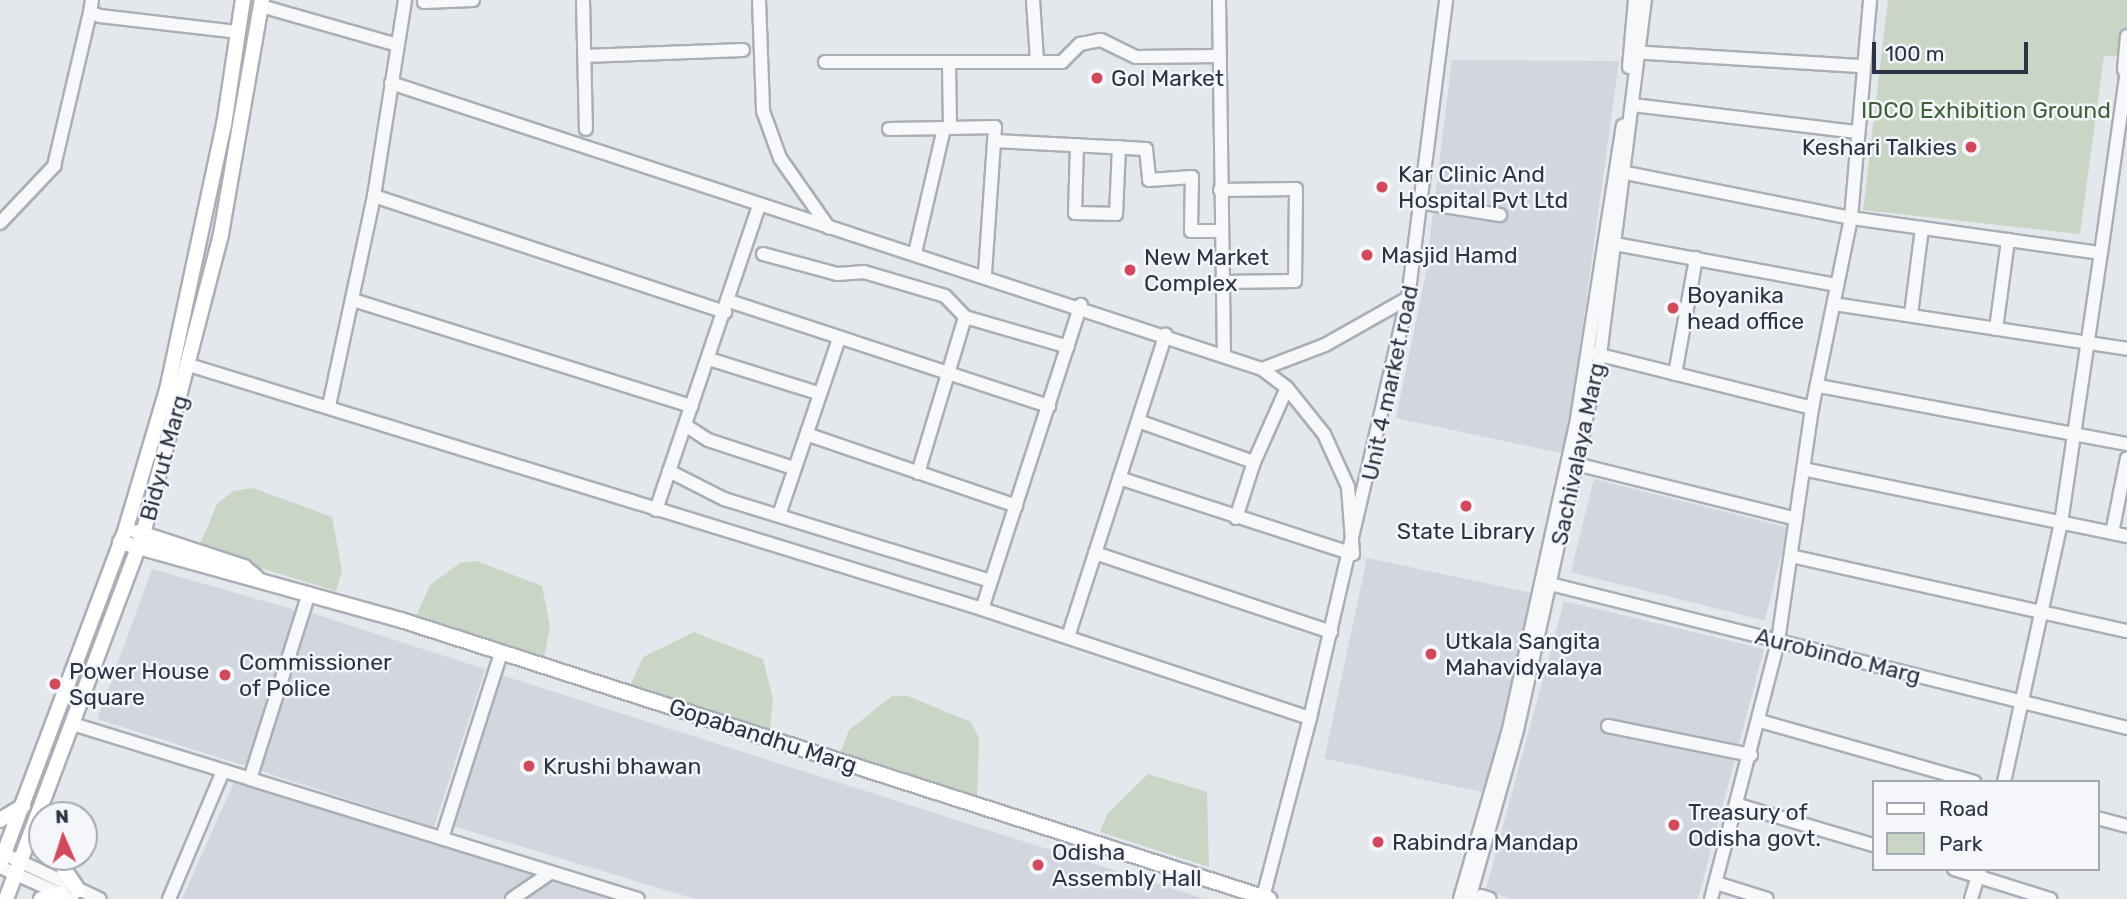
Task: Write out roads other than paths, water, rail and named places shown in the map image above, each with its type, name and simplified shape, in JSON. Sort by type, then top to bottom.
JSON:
[{"type":"main road","name":"Bidyut Marg","points":[[1,859],[24,806],[123,535],[167,390],[202,230],[243,0]]},
{"type":"main road","name":"Bidyut Marg","points":[[48,801],[141,540],[189,365],[221,234],[261,3]]},
{"type":"main road","points":[[202,230],[221,234]]},
{"type":"main road","name":"Gopabandhu Marg","points":[[123,535],[1266,898]]},
{"type":"main road","points":[[0,820],[24,806]]},
{"type":"main road","name":"Bidyut Marg","points":[[6,899],[28,848]]},
{"type":"main road","points":[[41,899],[70,894],[61,871]]},
{"type":"street","points":[[329,406],[374,195],[405,0]]},
{"type":"street","points":[[424,2],[473,0]]},
{"type":"street","points":[[583,0],[586,129]]},
{"type":"street","points":[[759,0],[763,111],[780,158],[830,228]]},
{"type":"street","points":[[1033,0],[1037,61]]},
{"type":"street","points":[[1219,0],[1224,352]]},
{"type":"street","name":"Unit 4 market road","points":[[1266,898],[1331,632],[1353,554],[1408,298],[1425,203],[1446,0]]},
{"type":"street","name":"Sachivalaya Marg","points":[[1480,898],[1576,464],[1615,244],[1633,105],[1635,0]]},
{"type":"street","name":"Sachivalaya Marg","points":[[1460,899],[1509,729],[1594,354],[1635,52],[1645,0]]},
{"type":"street","points":[[1711,899],[1760,721],[1778,641],[1812,408],[1851,218],[1860,66],[1870,0]]},
{"type":"street","points":[[261,3],[398,45]]},
{"type":"street","points":[[0,223],[51,173],[91,6],[239,32]]},
{"type":"street","points":[[2004,780],[2061,523],[2076,434],[2126,70],[2127,36]]},
{"type":"street","points":[[825,62],[1062,62],[1080,44],[1101,40],[1136,57],[1220,55]]},
{"type":"street","points":[[585,56],[743,50]]},
{"type":"street","points":[[1635,52],[1860,66]]},
{"type":"street","points":[[915,253],[947,128],[949,63]]},
{"type":"street","points":[[391,83],[587,143],[759,206],[1081,304],[1224,352],[1262,369],[1287,388],[1324,434],[1348,487],[1353,554],[1119,478]]},
{"type":"street","points":[[1633,105],[1857,132]]},
{"type":"street","points":[[889,129],[995,127],[985,274]]},
{"type":"street","points":[[995,141],[1146,149],[1149,180],[1192,177],[1191,231],[1221,231]]},
{"type":"street","points":[[1077,145],[1075,213],[1116,214],[1119,147]]},
{"type":"street","points":[[1626,173],[1851,218],[2101,253]]},
{"type":"street","points":[[1220,190],[1296,189],[1296,281],[1222,282]]},
{"type":"street","points":[[374,195],[727,307],[950,372],[1049,406]]},
{"type":"street","points":[[1425,203],[1500,215]]},
{"type":"street","points":[[656,510],[727,307],[759,206]]},
{"type":"street","points":[[1911,314],[1922,228]]},
{"type":"street","points":[[1996,329],[2008,240]]},
{"type":"street","points":[[1615,244],[1837,285]]},
{"type":"street","points":[[763,254],[837,274],[864,272],[945,296],[965,317],[1068,347]]},
{"type":"street","points":[[1675,374],[1696,258]]},
{"type":"street","points":[[1262,369],[1325,345],[1408,298]]},
{"type":"street","points":[[353,300],[692,406]]},
{"type":"street","points":[[982,609],[1081,304]]},
{"type":"street","points":[[1834,304],[2127,349]]},
{"type":"street","points":[[919,473],[965,317]]},
{"type":"street","points":[[1068,637],[1166,334]]},
{"type":"street","points":[[779,515],[793,468],[809,435],[818,393],[839,339]]},
{"type":"street","points":[[1594,354],[1812,408]]},
{"type":"street","points":[[709,359],[818,393]]},
{"type":"street","points":[[189,365],[982,609],[1310,718]]},
{"type":"street","points":[[1818,386],[2127,444]]},
{"type":"street","points":[[1236,518],[1254,462],[1287,388]]},
{"type":"street","points":[[1138,421],[1254,462]]},
{"type":"street","points":[[685,425],[708,440],[793,468]]},
{"type":"street","points":[[809,435],[1016,506]]},
{"type":"street","points":[[2112,533],[2127,458]]},
{"type":"street","points":[[1576,464],[1796,520]]},
{"type":"street","points":[[1803,469],[2127,536]]},
{"type":"street","points":[[669,471],[695,480],[695,489],[991,581]]},
{"type":"street","points":[[1095,553],[1331,632]]},
{"type":"street","points":[[1791,556],[2043,610],[2127,631]]},
{"type":"street","name":"Aurobindo Marg","points":[[1550,584],[2127,728]]},
{"type":"street","points":[[250,779],[309,593]]},
{"type":"street","points":[[442,838],[501,653]]},
{"type":"street","points":[[1760,721],[1967,780]]},
{"type":"street","points":[[76,725],[639,899]]},
{"type":"street","points":[[1608,726],[1751,755]]},
{"type":"street","points":[[169,899],[223,771]]},
{"type":"street","points":[[1738,805],[1871,844]]},
{"type":"street","points":[[2099,819],[2127,826]]},
{"type":"street","points":[[1,859],[70,894]]},
{"type":"street","points":[[19,868],[70,894],[100,899]]},
{"type":"street","points":[[512,899],[550,873]]},
{"type":"street","points":[[1971,899],[1979,873],[2050,899]]},
{"type":"street","points":[[1716,883],[1766,899]]},
{"type":"place","name":"Gol Market","points":[[1097,78]]},
{"type":"place","name":"Keshari Talkies","points":[[1971,147]]},
{"type":"place","name":"Kar Clinic And Hospital Pvt Ltd","points":[[1382,187]]},
{"type":"place","name":"Masjid Hamd","points":[[1367,255]]},
{"type":"place","name":"New Market Complex","points":[[1130,270]]},
{"type":"place","name":"Boyanika head office","points":[[1673,308]]},
{"type":"place","name":"State Library","points":[[1466,506]]},
{"type":"place","name":"Utkala Sangita Mahavidyalaya","points":[[1431,654]]},
{"type":"place","name":"Commissioner of Police","points":[[225,675]]},
{"type":"place","name":"Power House Square","points":[[55,684]]},
{"type":"place","name":"Krushi bhawan","points":[[529,766]]},
{"type":"place","name":"Treasury of Odisha govt.","points":[[1674,825]]},
{"type":"place","name":"Rabindra Mandap","points":[[1378,842]]},
{"type":"place","name":"Odisha Assembly Hall","points":[[1038,865]]},
{"type":"park label","name":"IDCO Exhibition Ground","points":[[1986,110]]}]
